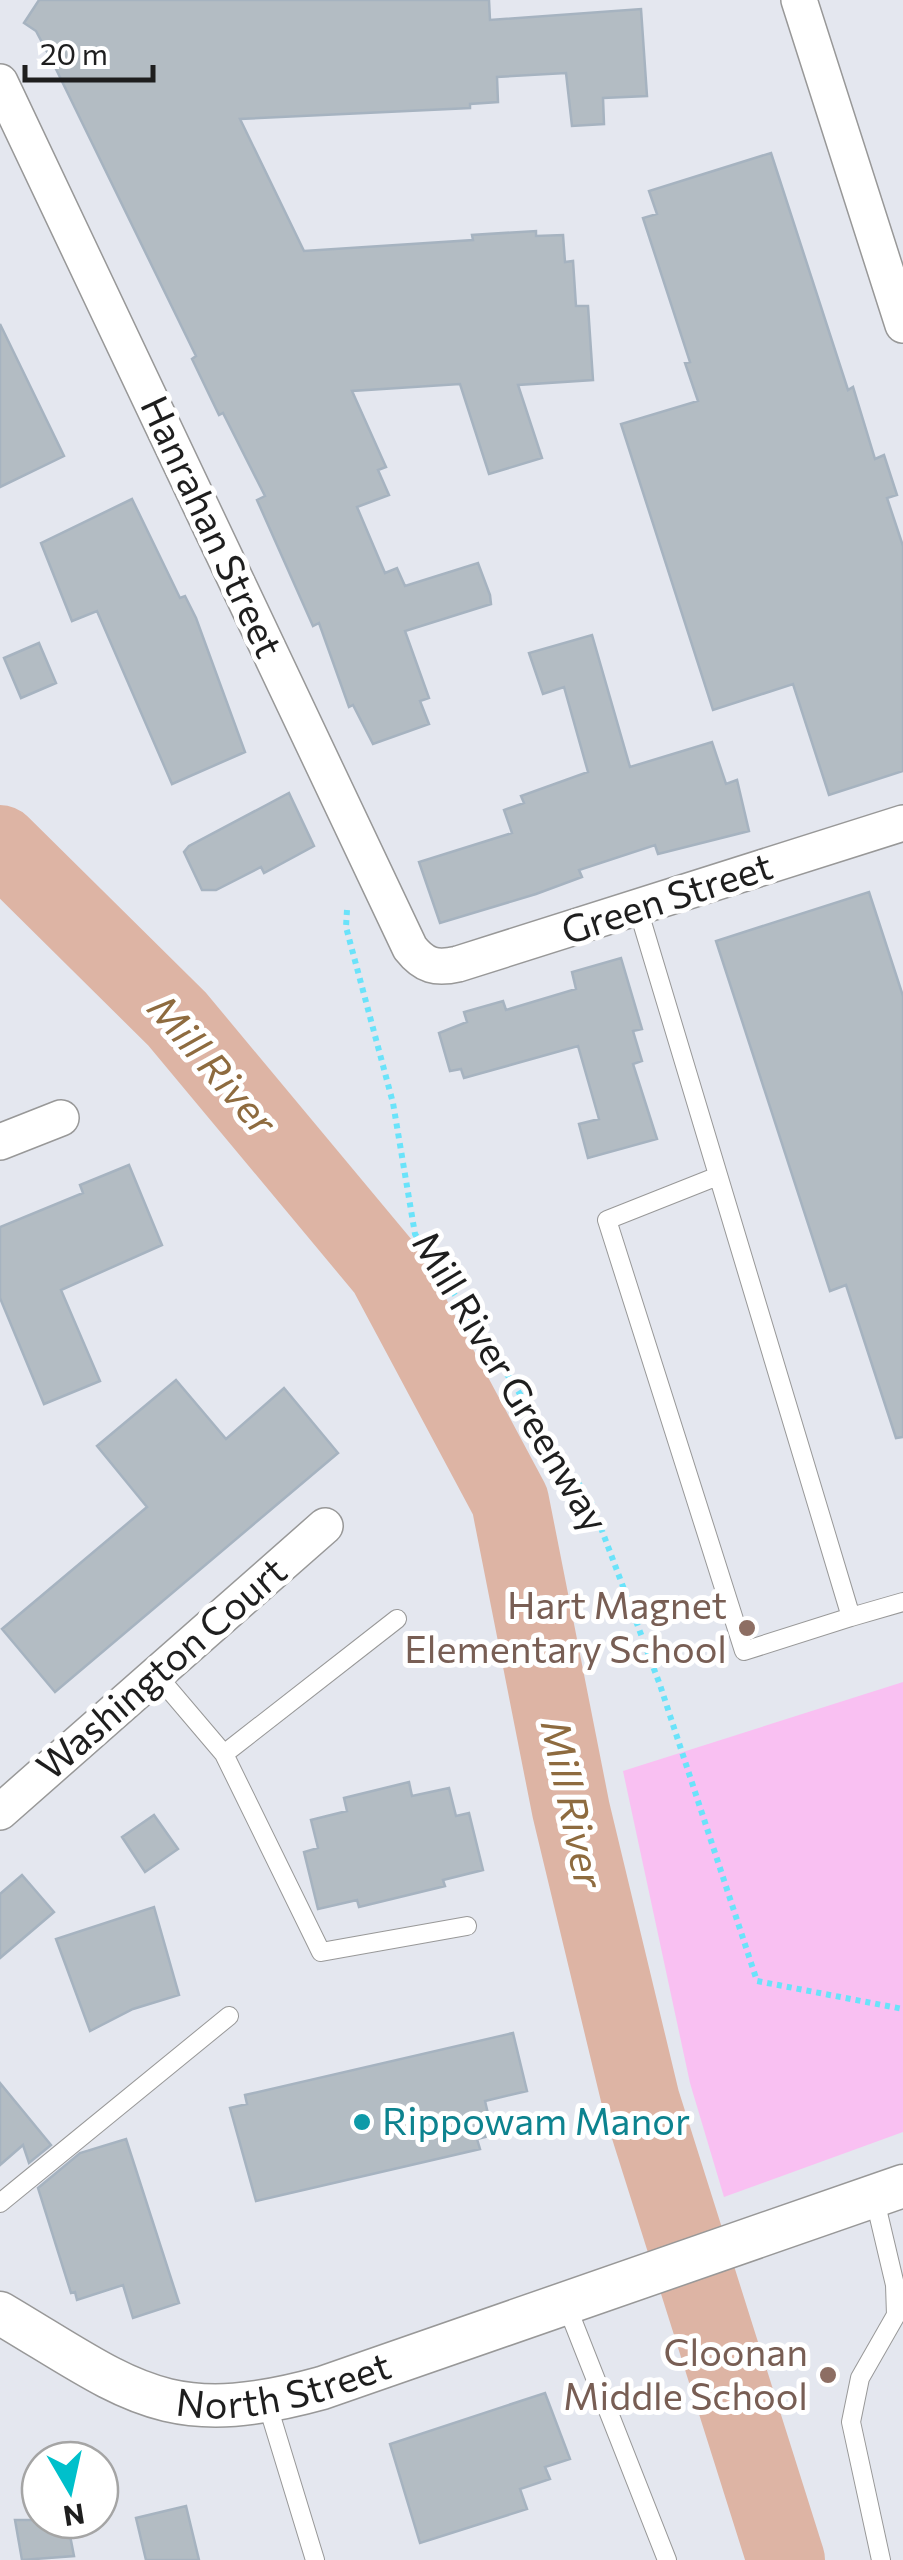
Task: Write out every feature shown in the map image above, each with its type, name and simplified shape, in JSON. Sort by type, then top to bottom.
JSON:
[{"type":"street","points":[[799,0],[903,325]]},
{"type":"street","name":"Hanrahan Street","points":[[0,82],[410,948],[430,966]]},
{"type":"street","name":"Green Street","points":[[430,966],[458,964],[638,910],[903,823]]},
{"type":"street","points":[[0,1142],[61,1118]]},
{"type":"street","name":"Washington Court","points":[[0,1812],[325,1526]]},
{"type":"street","name":"North Street","points":[[0,2313],[114,2380],[165,2402],[219,2409],[267,2403],[889,2191]]},
{"type":"lane","points":[[638,910],[851,1617]]},
{"type":"lane","points":[[718,1176],[606,1220],[744,1652],[903,1602]]},
{"type":"lane","points":[[224,1754],[398,1619]]},
{"type":"lane","points":[[156,1674],[224,1754],[321,1952],[467,1926]]},
{"type":"lane","points":[[0,2203],[229,2016]]},
{"type":"lane","points":[[880,2560],[868,2518],[852,2408],[860,2378],[896,2332],[889,2191]]},
{"type":"lane","points":[[571,2302],[667,2560]]},
{"type":"lane","points":[[267,2403],[315,2560]]},
{"type":"path","name":"Mill River Greenway","points":[[372,865],[351,896],[346,927],[393,1102],[415,1234],[592,1504],[660,1686],[757,1981],[903,2009]]},
{"type":"shaded area","points":[[903,1682],[903,2132],[724,2197],[690,2083],[623,1771]]},
{"type":"building","points":[[39,0],[489,0],[490,20],[641,9],[647,96],[603,98],[604,124],[572,126],[566,73],[497,77],[498,102],[470,104],[470,108],[240,119],[304,251],[473,240],[472,235],[536,231],[536,236],[563,235],[565,262],[573,261],[576,306],[588,306],[593,380],[518,385],[542,458],[489,474],[460,384],[352,391],[386,467],[378,470],[389,495],[357,507],[385,573],[397,568],[405,586],[478,563],[490,595],[491,604],[405,631],[429,698],[420,701],[429,724],[373,744],[353,705],[349,707],[319,623],[313,626],[257,500],[265,496],[223,413],[219,415],[192,359],[196,356],[54,65],[36,31],[24,23]]},
{"type":"building","points":[[771,153],[848,390],[853,387],[875,459],[884,455],[897,495],[887,498],[903,546],[903,771],[829,795],[793,684],[713,710],[621,424],[698,401],[685,363],[690,362],[643,218],[657,214],[649,191]]},
{"type":"building","points":[[0,324],[64,456],[0,487]]},
{"type":"building","points":[[132,499],[180,598],[185,596],[196,618],[245,752],[172,784],[97,611],[72,621],[41,543]]},
{"type":"building","points":[[592,635],[630,767],[712,742],[726,784],[737,780],[749,831],[658,854],[655,845],[579,870],[582,877],[536,894],[440,923],[419,862],[512,833],[504,810],[524,803],[521,796],[588,772],[564,687],[543,694],[529,653]]},
{"type":"building","points":[[39,643],[56,683],[21,698],[4,658]]},
{"type":"building","points":[[289,793],[314,846],[264,873],[261,867],[216,890],[202,890],[184,852],[189,846]]},
{"type":"building","points":[[869,892],[903,996],[903,1437],[896,1438],[846,1285],[830,1291],[716,941]]},
{"type":"building","points":[[621,958],[642,1029],[633,1031],[642,1061],[633,1064],[657,1139],[588,1158],[579,1124],[599,1119],[578,1046],[464,1078],[461,1069],[450,1071],[439,1033],[467,1022],[464,1012],[503,1001],[506,1010],[576,989],[572,972]]},
{"type":"building","points":[[129,1165],[162,1245],[61,1290],[100,1381],[44,1404],[0,1298],[0,1227],[83,1193],[80,1185]]},
{"type":"building","points":[[176,1380],[226,1439],[284,1388],[338,1453],[55,1692],[2,1629],[147,1507],[97,1446]]},
{"type":"building","points":[[409,1782],[412,1796],[449,1788],[456,1816],[469,1813],[483,1870],[443,1880],[445,1886],[359,1907],[357,1900],[318,1909],[304,1852],[318,1848],[311,1820],[347,1811],[344,1798]]},
{"type":"building","points":[[154,1815],[178,1849],[145,1872],[122,1837]]},
{"type":"building","points":[[22,1875],[54,1912],[0,1958],[0,1894]]},
{"type":"building","points":[[154,1907],[179,1995],[133,2009],[90,2031],[56,1939]]},
{"type":"building","name":"Rippowam Manor","points":[[513,2033],[527,2091],[485,2101],[493,2135],[477,2139],[480,2149],[256,2201],[230,2108],[247,2104],[245,2095]]},
{"type":"building","points":[[0,2083],[51,2145],[29,2163],[23,2145],[0,2165]]},
{"type":"building","points":[[126,2139],[179,2303],[133,2318],[123,2285],[77,2300],[75,2292],[71,2293],[38,2188],[80,2153]]},
{"type":"building","points":[[545,2393],[570,2459],[545,2467],[550,2479],[520,2489],[527,2509],[420,2543],[390,2444]]},
{"type":"building","points":[[186,2506],[199,2560],[146,2560],[136,2518]]},
{"type":"building","points":[[15,2520],[20,2520],[20,2540],[71,2540],[74,2556],[22,2560]]},
{"type":"waterway","name":"Mill River","points":[[0,844],[177,1019],[387,1271],[510,1501],[571,1810],[641,2101],[786,2560]]},
{"type":"place","name":"Hart Magnet Elementary School","points":[[747,1628]]},
{"type":"place","name":"Rippowam Manor","points":[[362,2122]]},
{"type":"place","name":"Cloonan Middle School","points":[[828,2375]]}]
